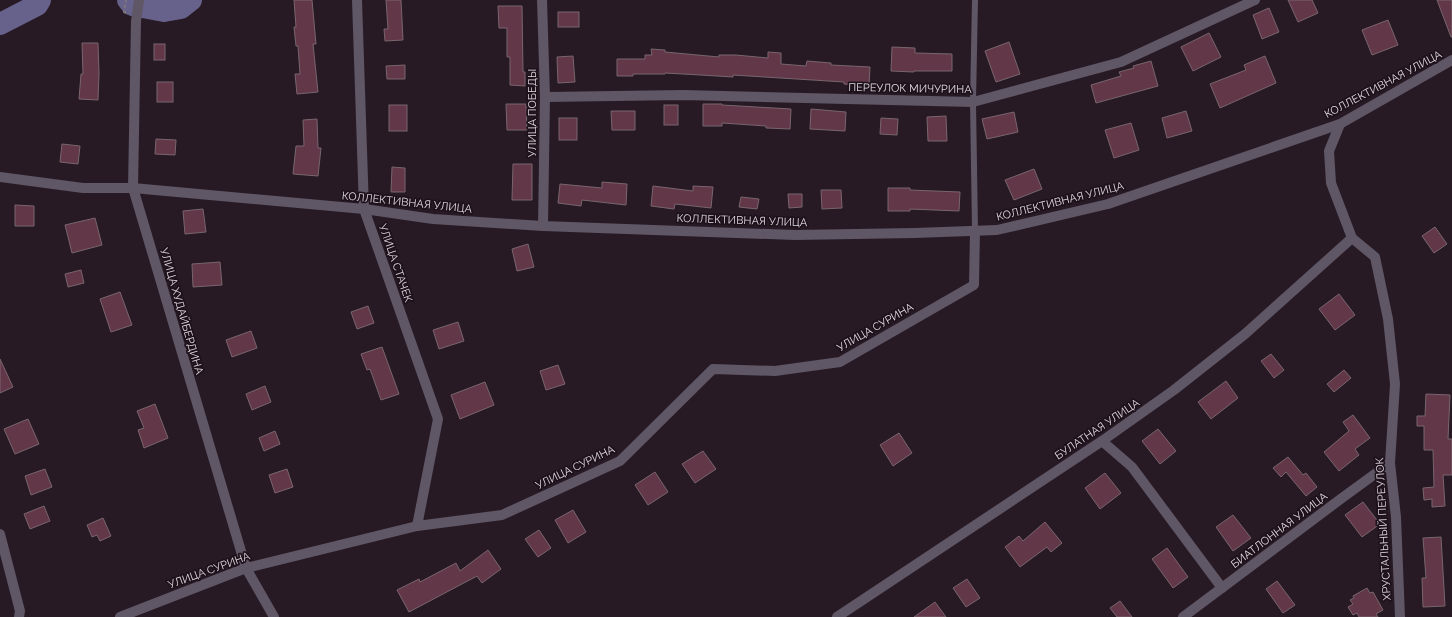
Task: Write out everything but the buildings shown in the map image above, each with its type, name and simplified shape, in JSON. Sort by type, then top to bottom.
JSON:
[{"type":"street","name":"УЛИЦА ХУДАЙБЕРДИНА","points":[[139,0],[136,21],[133,188],[246,568],[274,617]]},
{"type":"street","name":"УЛИЦА СТАЧЕК","points":[[358,0],[364,209],[438,419],[417,526]]},
{"type":"street","name":"УЛИЦА ПОБЕДЫ","points":[[542,0],[545,97],[543,226]]},
{"type":"street","name":"ПЕРЕУЛОК МИЧУРИНА","points":[[545,97],[683,95],[973,102],[1121,62],[1255,0]]},
{"type":"street","name":"КОЛЛЕКТИВНАЯ УЛИЦА","points":[[0,177],[83,188],[133,188],[364,209],[433,219],[543,226],[795,235],[997,230],[1108,204],[1340,124],[1452,60]]},
{"type":"street","name":"ХРУСТАЛЬНЫЙ ПЕРЕУЛОК","points":[[1340,124],[1329,151],[1330,184],[1352,238],[1375,257],[1388,319],[1395,384],[1390,463],[1396,517],[1400,617]]},
{"type":"street","name":"УЛИЦА СУРИНА","points":[[120,617],[246,568],[417,526],[502,515],[620,461],[713,369],[774,371],[840,362],[974,285],[975,231]]},
{"type":"street","name":"БУЛАТНАЯ УЛИЦА","points":[[838,617],[1102,441],[1174,390],[1245,334],[1352,238]]},
{"type":"street","points":[[1102,441],[1132,467],[1222,588]]},
{"type":"street","name":"БИАТЛОННАЯ УЛИЦА","points":[[1183,617],[1390,463]]},
{"type":"street","points":[[0,534],[20,612],[19,617]]},
{"type":"lane","points":[[975,0],[973,102],[975,231]]},
{"type":"path","points":[[124,12],[126,0]]},
{"type":"waterway","points":[[0,24],[37,5],[40,0]]},
{"type":"waterway","points":[[128,0],[132,5],[164,11],[181,8],[191,0]]}]
